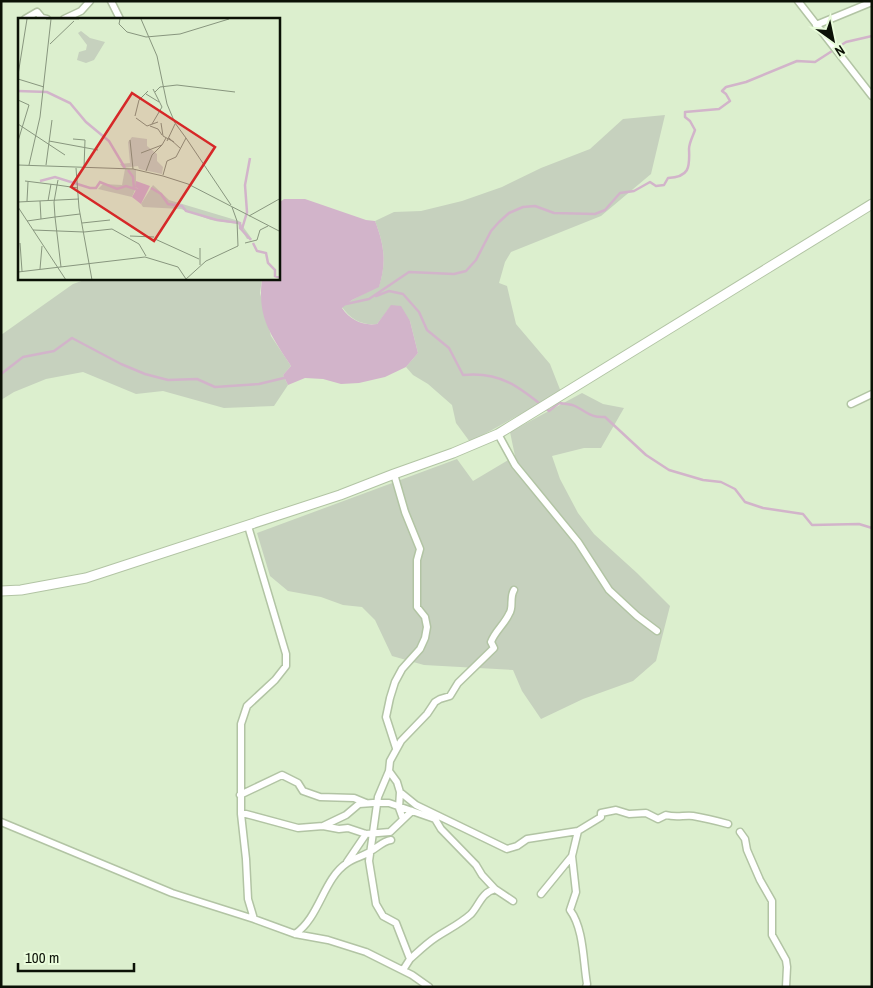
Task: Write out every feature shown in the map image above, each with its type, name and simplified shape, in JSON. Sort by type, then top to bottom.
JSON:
[{"type":"main road","points":[[1,591],[20,590],[86,578],[340,495],[453,453],[498,434],[871,205]]},
{"type":"street","points":[[66,18],[81,11],[90,1]]},
{"type":"street","points":[[111,1],[120,18]]},
{"type":"street","points":[[798,1],[872,96]]},
{"type":"street","points":[[816,24],[872,2]]},
{"type":"street","points":[[27,18],[37,12],[42,18]]},
{"type":"street","points":[[851,404],[872,394]]},
{"type":"street","points":[[498,434],[515,465],[578,542],[609,590],[637,616],[657,631]]},
{"type":"street","points":[[394,474],[420,549],[417,560],[417,607],[425,617],[427,627],[420,649],[402,669],[390,698],[386,717],[396,748]]},
{"type":"street","points":[[248,526],[286,654],[286,666],[275,680],[247,706],[241,724],[241,814],[248,899],[254,919]]},
{"type":"street","points":[[410,959],[396,923],[383,916],[376,904],[369,860],[378,799],[390,770],[390,761],[396,748],[411,729],[427,714],[435,702],[450,696],[458,683],[494,648],[491,642],[496,632],[511,613],[511,594],[514,590]]},
{"type":"street","points":[[390,770],[400,792],[399,808],[403,819]]},
{"type":"street","points":[[240,795],[282,775],[298,783],[304,791],[320,797],[354,798],[365,803]]},
{"type":"street","points":[[400,792],[416,805],[507,849],[517,846],[527,839],[578,831],[601,816],[601,813],[616,810],[629,814],[646,813],[658,819],[666,815],[675,817],[694,816],[722,821],[728,824]]},
{"type":"street","points":[[323,826],[346,815],[359,804],[378,799],[399,808],[435,819],[440,828],[469,857],[482,876],[513,901]]},
{"type":"street","points":[[241,814],[298,828],[323,826],[339,829],[348,828],[366,834],[390,832],[412,811]]},
{"type":"street","points":[[1,822],[172,893],[295,934],[328,940],[366,952],[403,970],[429,987]]},
{"type":"street","points":[[578,831],[572,856],[576,892],[570,910],[576,919],[582,944],[586,987]]},
{"type":"street","points":[[740,832],[745,839],[747,850],[763,887],[772,901],[772,935],[786,960],[786,987]]},
{"type":"street","points":[[295,934],[302,929],[315,912],[336,874],[366,834]]},
{"type":"street","points":[[346,863],[371,851],[386,840],[391,840]]},
{"type":"street","points":[[541,894],[572,856]]},
{"type":"street","points":[[403,970],[410,959],[435,938],[466,918],[473,912],[480,899],[486,893],[496,889]]},
{"type":"green space","points":[[665,115],[651,174],[601,216],[511,252],[505,262],[499,283],[507,286],[516,324],[550,364],[561,392],[470,442],[456,423],[452,405],[428,384],[413,375],[406,367],[418,353],[410,321],[391,306],[377,324],[362,323],[353,318],[342,307],[379,286],[384,261],[381,237],[375,221],[394,212],[421,211],[462,201],[502,187],[541,168],[590,149],[623,119]]},
{"type":"green space","points":[[84,280],[262,280],[260,293],[271,336],[291,366],[283,375],[288,385],[274,406],[224,408],[163,391],[136,394],[83,372],[46,379],[14,392],[1,400],[1,335],[73,284]]},
{"type":"green space","points":[[582,393],[603,404],[624,408],[601,448],[584,448],[552,456],[560,479],[578,513],[594,534],[670,606],[656,661],[633,681],[583,699],[541,719],[522,691],[513,670],[424,665],[392,656],[375,620],[362,607],[343,605],[321,597],[288,591],[270,576],[257,533],[457,459],[473,481],[515,456],[510,432]]},
{"type":"shaded area","points":[[284,199],[305,199],[366,220],[375,221],[381,238],[384,261],[379,287],[352,300],[342,308],[353,319],[362,323],[377,324],[391,305],[401,306],[410,321],[418,353],[406,367],[385,377],[359,383],[341,384],[323,379],[305,378],[288,385],[283,375],[291,366],[267,326],[261,293],[262,280],[280,280],[280,202]]},
{"type":"waterway","points":[[346,304],[369,299],[409,272],[454,274],[466,271],[476,260],[491,231],[499,222],[509,213],[523,207],[535,206],[554,213],[595,214],[605,210],[620,193],[634,191],[650,182],[656,186],[664,185],[668,178],[680,176],[687,170],[689,147],[695,130],[690,121],[685,117],[685,112],[719,109],[730,101],[722,91],[726,87],[746,82],[797,61],[815,62],[846,42],[872,36]]},
{"type":"waterway","points":[[376,296],[389,291],[403,294],[419,312],[427,330],[449,348],[463,375],[489,376],[510,383],[520,388],[549,411],[559,403],[573,405],[593,416],[605,417],[646,455],[669,470],[703,480],[721,482],[735,489],[745,502],[763,508],[803,514],[812,525],[859,524],[872,528]]},
{"type":"waterway","points":[[1,374],[23,357],[54,351],[72,338],[121,364],[145,374],[168,380],[197,379],[215,387],[259,384],[288,377]]}]
